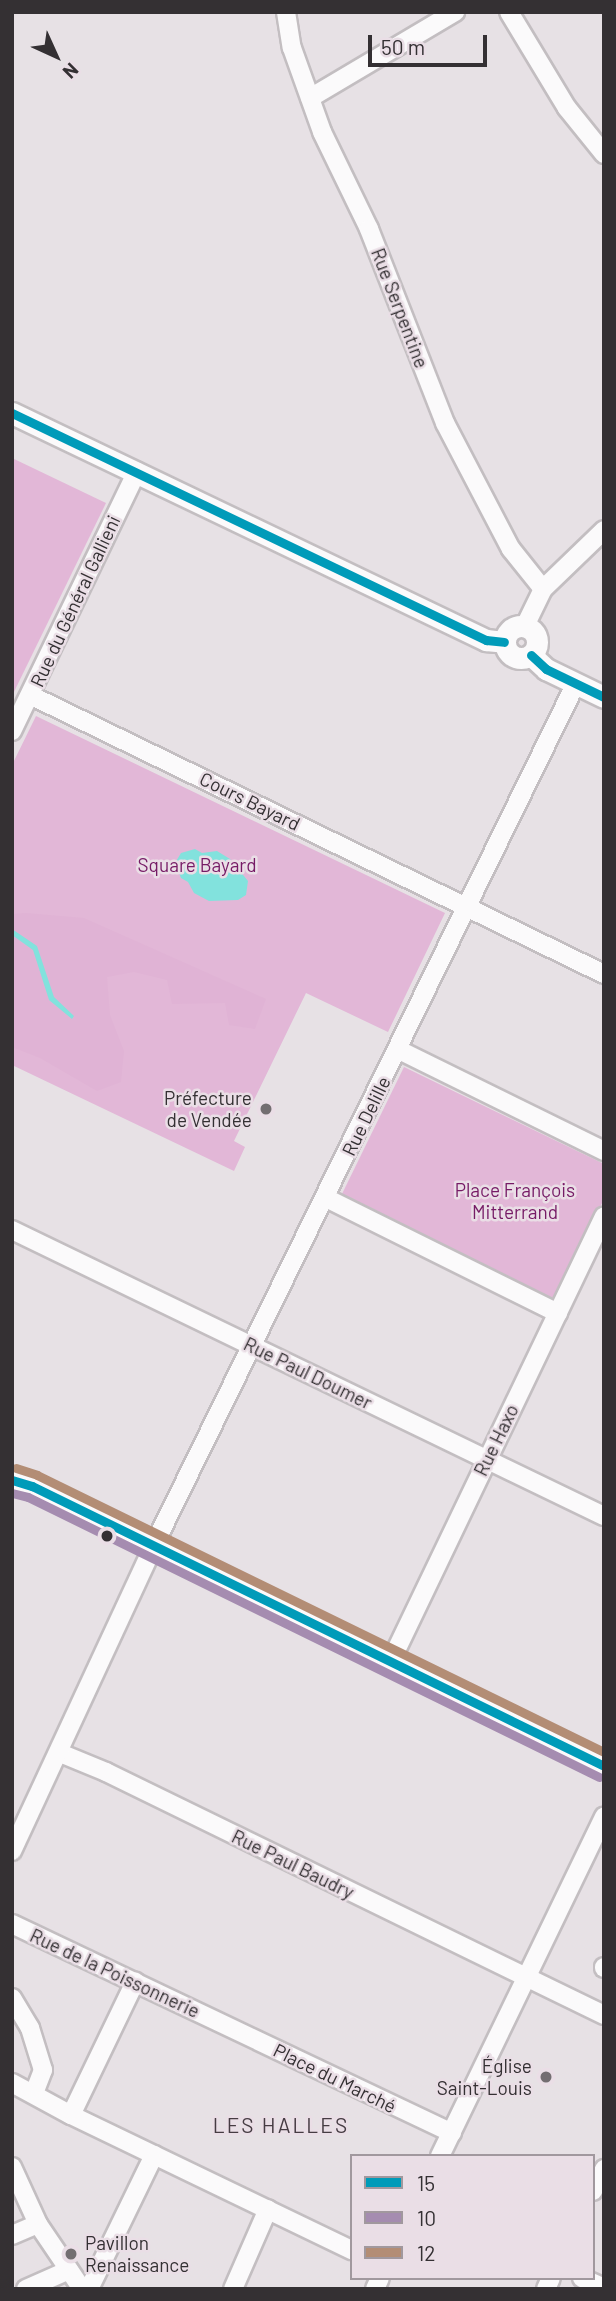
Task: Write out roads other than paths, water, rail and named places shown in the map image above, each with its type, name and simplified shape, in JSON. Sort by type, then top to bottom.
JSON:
[{"type":"main road","points":[[12,413],[486,640],[504,642]]},
{"type":"main road","points":[[525,626],[537,638],[531,655],[524,659],[510,655],[504,642],[514,627],[525,626]]},
{"type":"main road","points":[[531,655],[546,669],[604,697]]},
{"type":"street","name":"Rue Serpentine","points":[[286,12],[292,48],[321,132],[369,229],[445,423],[511,549],[543,589]]},
{"type":"street","points":[[310,98],[455,12]]},
{"type":"street","points":[[509,12],[567,108],[604,154]]},
{"type":"street","name":"Rue du Général Gallieni","points":[[12,731],[137,471]]},
{"type":"street","points":[[525,626],[543,589],[604,530]]},
{"type":"street","name":"Rue Delille","points":[[12,1851],[60,1753],[153,1547],[399,1050],[576,683]]},
{"type":"street","name":"Cours Bayard","points":[[30,695],[604,974]]},
{"type":"street","points":[[399,1050],[604,1151]]},
{"type":"street","points":[[326,1198],[558,1313]]},
{"type":"street","name":"Rue Haxo","points":[[390,1663],[558,1313],[598,1243],[604,1217]]},
{"type":"street","name":"Rue Paul Doumer","points":[[12,1230],[604,1516]]},
{"type":"street","points":[[12,1480],[32,1486],[604,1766]]},
{"type":"street","name":"Rue Paul Baudry","points":[[60,1753],[106,1772],[604,2015]]},
{"type":"street","points":[[441,2154],[604,1816]]},
{"type":"street","name":"Rue de la Poissonnerie","points":[[12,1924],[218,2022]]},
{"type":"street","points":[[71,2115],[135,1982]]},
{"type":"street","points":[[12,1998],[30,2028],[43,2070],[34,2093]]},
{"type":"street","name":"Place du Marché","points":[[218,2022],[452,2133]]},
{"type":"street","points":[[12,2083],[71,2115],[350,2248]]},
{"type":"street","points":[[89,2289],[154,2155]]},
{"type":"street","points":[[12,2167],[38,2224],[82,2289]]},
{"type":"street","points":[[595,2187],[604,2169]]},
{"type":"street","points":[[233,2289],[268,2209]]},
{"type":"street","points":[[12,2235],[38,2224]]},
{"type":"street","points":[[26,2289],[69,2270]]},
{"type":"street","points":[[586,2280],[604,2288]]},
{"type":"water","points":[[195,849],[202,853],[217,851],[230,859],[248,881],[246,895],[238,900],[209,901],[194,893],[188,882],[181,878],[175,863],[181,853]]},
{"type":"water","points":[[12,929],[37,946],[54,997],[74,1016],[72,1019],[49,1000],[33,950],[12,935]]},
{"type":"place","name":"Préfecture de Vendée","points":[[266,1109]]},
{"type":"place","name":"Église Saint-Louis","points":[[546,2077]]},
{"type":"place","name":"Pavillon Renaissance","points":[[71,2254]]},
{"type":"district","name":"LES HALLES","points":[[281,2125]]},
{"type":"park label","name":"Square Bayard","points":[[197,865]]},
{"type":"park label","name":"Place François Mitterrand","points":[[515,1201]]}]
